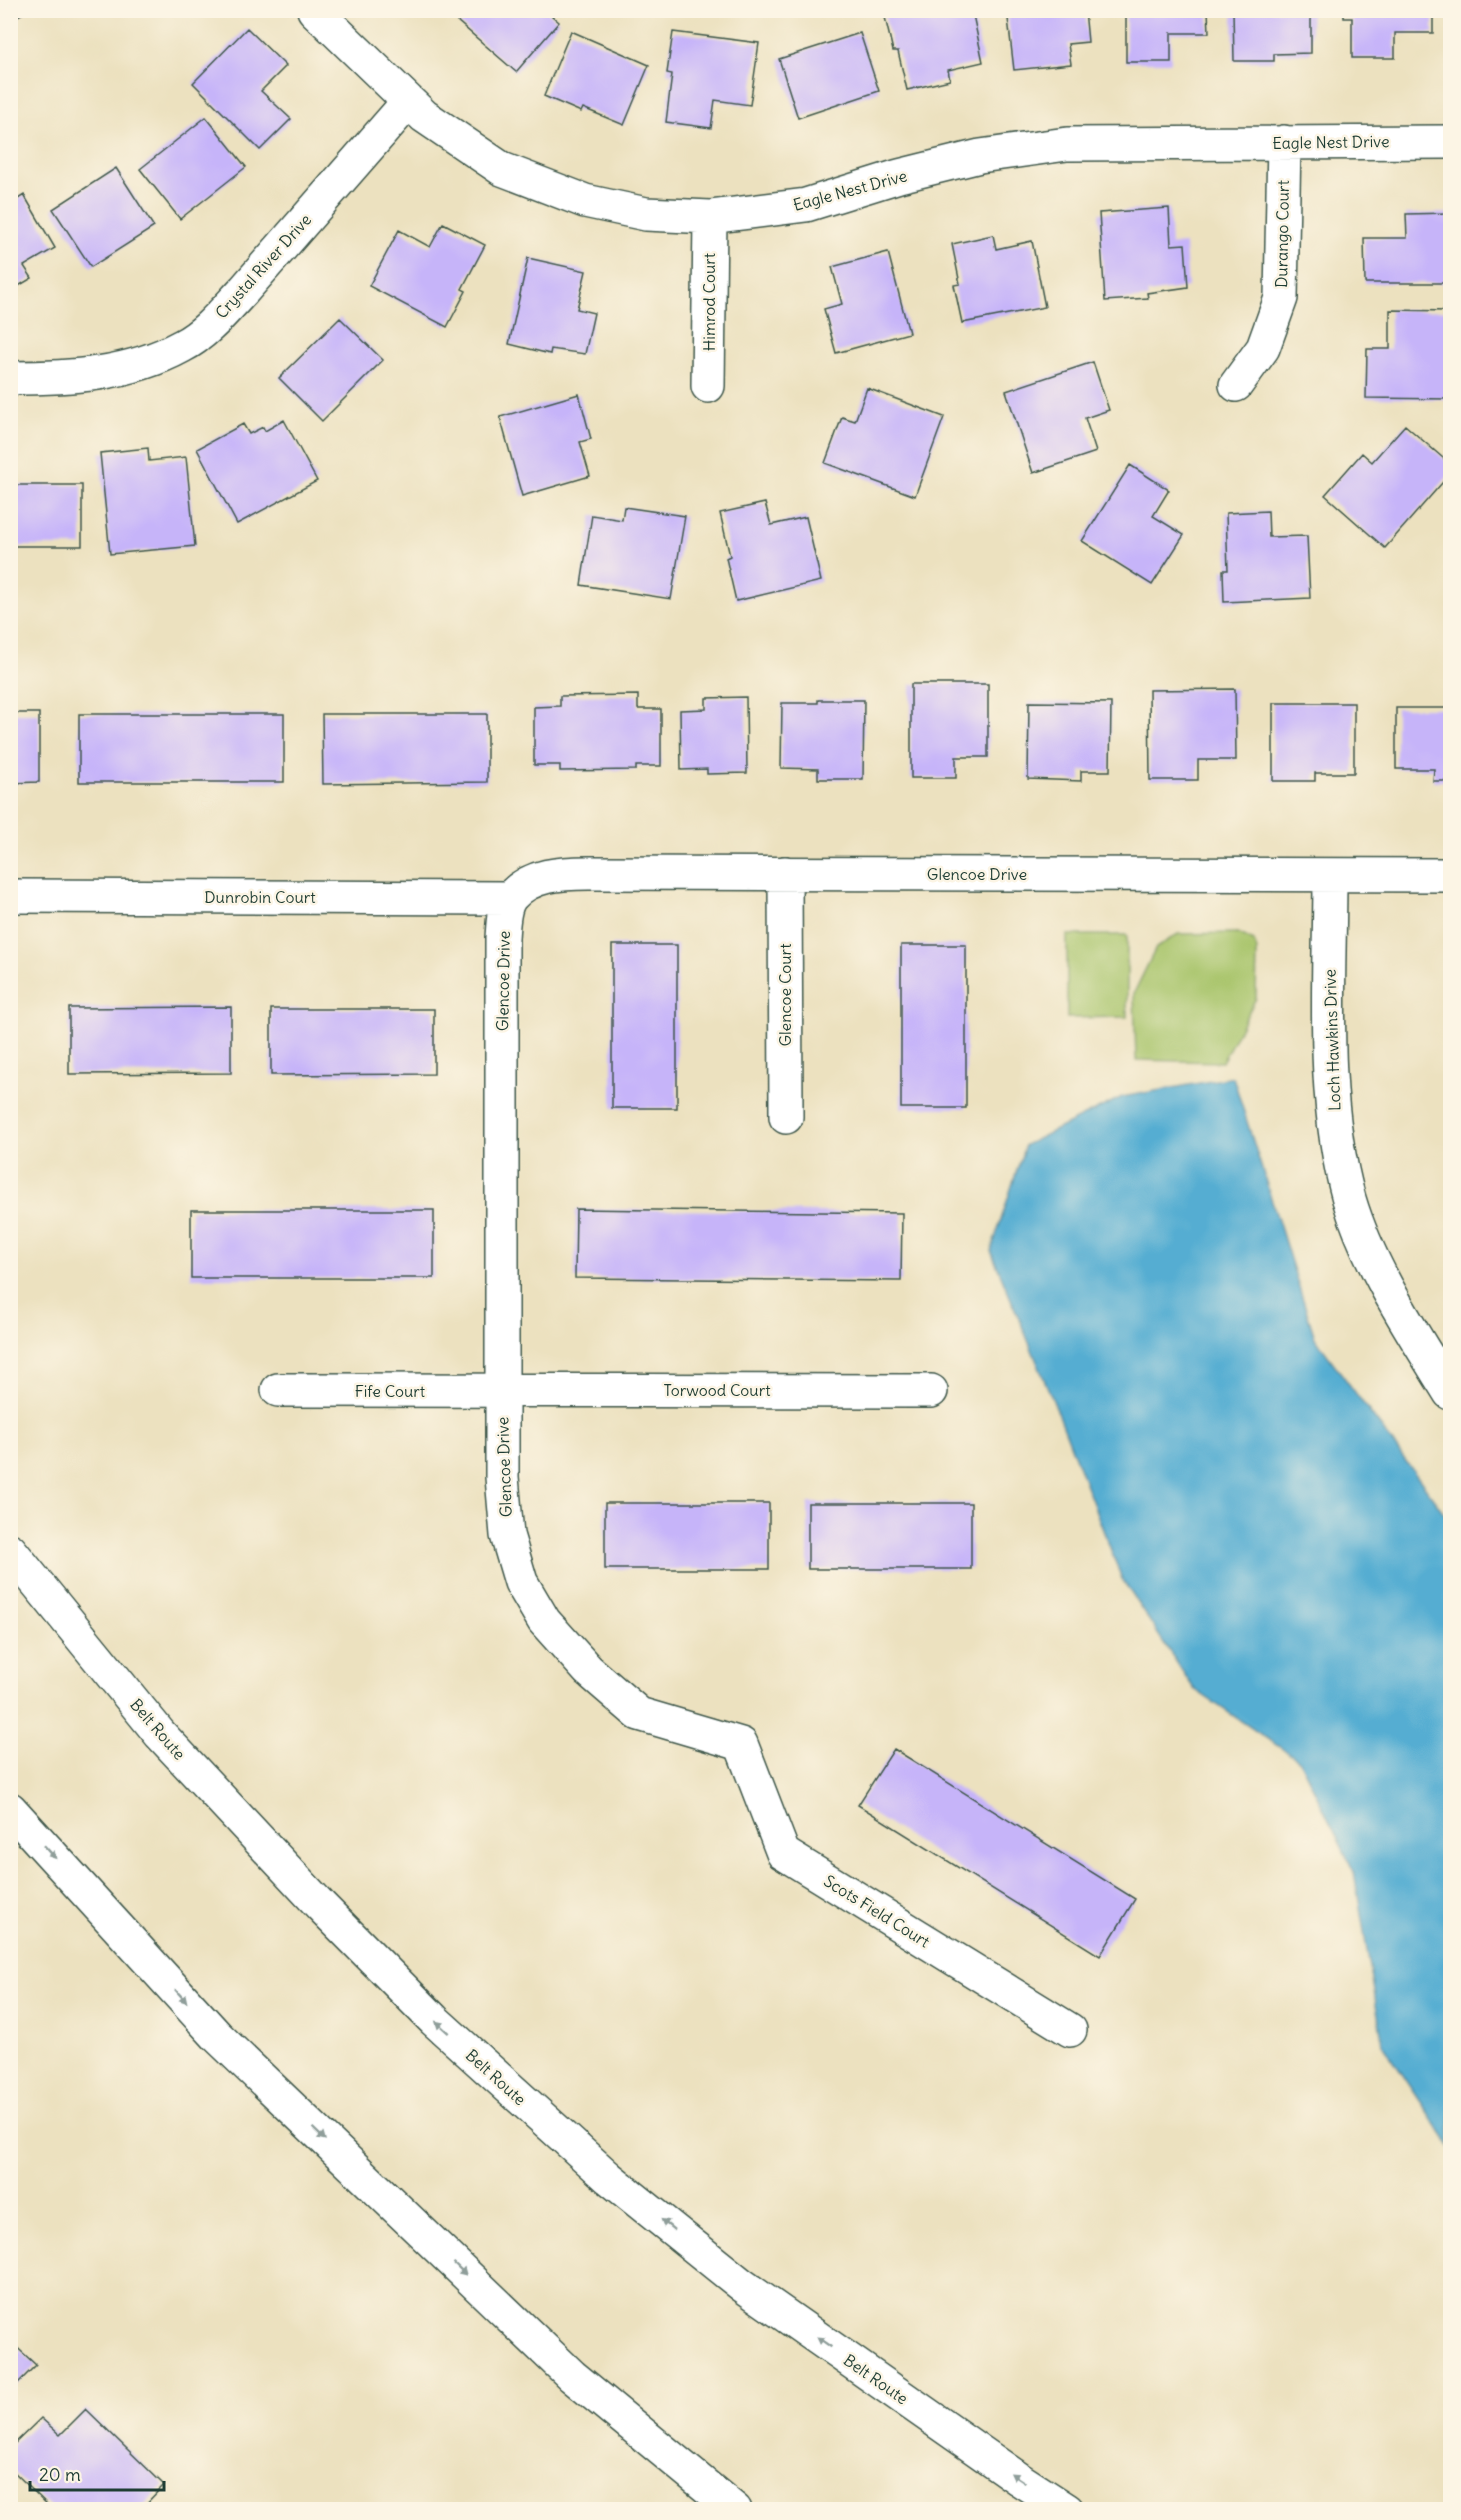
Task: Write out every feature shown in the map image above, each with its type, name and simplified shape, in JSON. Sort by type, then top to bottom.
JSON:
[{"type":"main road","name":"Eagle Nest Drive","points":[[314,10],[423,116],[502,169],[585,201],[646,214],[710,217],[806,205],[899,176],[980,156],[1067,144],[1450,142]]},
{"type":"main road","name":"Crystal River Drive","points":[[10,378],[60,378],[104,374],[144,363],[184,346],[244,290],[408,102]]},
{"type":"main road","name":"Durango Court","points":[[1236,386],[1263,348],[1281,298],[1284,142]]},
{"type":"main road","name":"Himrod Court","points":[[708,386],[710,217]]},
{"type":"main road","name":"Glencoe Drive","points":[[741,1744],[639,1714],[588,1670],[544,1621],[521,1582],[507,1535],[502,1477],[502,938],[504,918],[510,898],[541,877],[563,873],[1450,875]]},
{"type":"main road","name":"Glencoe Court","points":[[785,873],[786,1117]]},
{"type":"main road","name":"Loch Hawkins Drive","points":[[1330,876],[1331,1087],[1340,1156],[1349,1199],[1366,1244],[1406,1321],[1450,1393]]},
{"type":"main road","name":"Dunrobin Court","points":[[10,896],[510,898]]},
{"type":"main road","name":"Fife Court","points":[[278,1390],[502,1390]]},
{"type":"main road","name":"Torwood Court","points":[[502,1390],[931,1391]]},
{"type":"main road","name":"Belt Route","points":[[10,1550],[160,1734],[321,1906],[442,2028],[609,2178],[742,2285],[1019,2479],[1067,2510]]},
{"type":"main road","name":"Scots Field Court","points":[[741,1744],[783,1853],[1070,2030]]},
{"type":"main road","points":[[10,1809],[217,2036],[572,2376],[735,2510]]},
{"type":"green space","points":[[1238,933],[1254,941],[1257,950],[1256,998],[1222,1062],[1136,1060],[1134,993],[1156,948],[1178,934]]},
{"type":"green space","points":[[1067,935],[1127,935],[1127,1017],[1067,1018]]},
{"type":"water","points":[[1233,1077],[1315,1338],[1450,1521],[1450,2146],[1383,2045],[1354,1872],[1300,1761],[1194,1689],[1122,1579],[1059,1415],[991,1251],[1025,1145],[1122,1097]]},
{"type":"building","points":[[10,10],[29,10],[10,20]]},
{"type":"building","points":[[450,10],[545,10],[559,22],[516,72],[448,13]]},
{"type":"building","points":[[895,10],[972,10],[983,62],[948,70],[950,80],[907,90],[898,51],[893,51],[884,13]]},
{"type":"building","points":[[1007,10],[1085,10],[1088,42],[1068,44],[1071,64],[1014,70]]},
{"type":"building","points":[[1126,10],[1208,10],[1209,33],[1171,33],[1171,62],[1126,62]]},
{"type":"building","points":[[1233,10],[1311,10],[1311,53],[1274,54],[1274,61],[1234,61]]},
{"type":"building","points":[[1344,10],[1433,10],[1433,33],[1395,33],[1395,58],[1352,58],[1352,18],[1344,18]]},
{"type":"building","points":[[247,28],[286,66],[261,91],[291,119],[260,150],[193,83]]},
{"type":"building","points":[[571,31],[649,65],[624,125],[583,108],[581,112],[544,96]]},
{"type":"building","points":[[673,32],[759,43],[750,105],[715,100],[711,128],[666,122],[672,74],[667,73]]},
{"type":"building","points":[[860,33],[879,91],[798,118],[779,59]]},
{"type":"building","points":[[206,117],[246,167],[180,219],[140,169]]},
{"type":"building","points":[[116,168],[154,227],[91,267],[53,209]]},
{"type":"building","points":[[24,195],[55,248],[24,266],[32,278],[10,291],[10,204]]},
{"type":"building","points":[[1169,208],[1171,245],[1185,244],[1188,287],[1147,293],[1148,298],[1105,301],[1099,213]]},
{"type":"building","points":[[1450,213],[1450,283],[1365,283],[1364,238],[1407,238],[1406,214]]},
{"type":"building","points":[[443,223],[485,245],[462,289],[466,291],[447,327],[369,286],[399,230],[430,247]]},
{"type":"building","points":[[993,235],[996,249],[1032,241],[1045,307],[962,323],[954,285],[960,284],[952,244]]},
{"type":"building","points":[[888,252],[909,333],[836,353],[824,309],[842,304],[832,267]]},
{"type":"building","points":[[528,258],[586,271],[577,309],[594,313],[585,354],[551,349],[550,354],[509,344]]},
{"type":"building","points":[[1390,310],[1450,311],[1450,399],[1366,398],[1367,349],[1390,349]]},
{"type":"building","points":[[340,318],[383,360],[322,421],[279,378]]},
{"type":"building","points":[[1093,362],[1109,410],[1085,418],[1096,452],[1033,473],[1006,391]]},
{"type":"building","points":[[867,388],[944,417],[915,496],[825,463],[842,417],[855,421]]},
{"type":"building","points":[[579,394],[591,439],[580,442],[590,476],[522,496],[500,417]]},
{"type":"building","points":[[284,420],[317,481],[237,524],[197,449],[243,424],[249,434],[263,427],[265,431]]},
{"type":"building","points":[[1405,425],[1450,464],[1450,474],[1385,548],[1325,495],[1362,453],[1372,462]]},
{"type":"building","points":[[148,448],[149,461],[186,457],[195,546],[110,554],[100,453]]},
{"type":"building","points":[[1130,465],[1169,490],[1153,516],[1184,535],[1152,585],[1082,541]]},
{"type":"building","points":[[10,485],[82,485],[82,546],[10,546]]},
{"type":"building","points":[[765,503],[771,525],[806,517],[821,581],[736,601],[726,558],[730,556],[720,513]]},
{"type":"building","points":[[624,507],[685,516],[671,599],[581,585],[592,515],[622,520]]},
{"type":"building","points":[[1268,511],[1269,537],[1307,536],[1310,598],[1224,602],[1223,570],[1228,570],[1226,513]]},
{"type":"building","points":[[911,684],[988,684],[988,757],[956,757],[956,778],[911,778]]},
{"type":"building","points":[[1235,689],[1236,760],[1198,760],[1198,780],[1150,780],[1149,690]]},
{"type":"building","points":[[638,695],[638,709],[661,709],[661,766],[636,766],[636,770],[560,771],[560,765],[534,765],[534,707],[560,706],[560,696]]},
{"type":"building","points":[[746,697],[747,773],[707,774],[707,769],[681,770],[680,710],[706,709],[706,698]]},
{"type":"building","points":[[818,700],[864,700],[863,779],[818,779],[818,769],[781,768],[782,703],[818,703]]},
{"type":"building","points":[[1029,702],[1111,703],[1110,771],[1081,771],[1081,781],[1028,779]]},
{"type":"building","points":[[1273,703],[1354,703],[1354,773],[1315,773],[1315,781],[1273,781]]},
{"type":"building","points":[[1396,708],[1450,708],[1450,781],[1433,781],[1434,769],[1396,769]]},
{"type":"building","points":[[10,713],[39,713],[39,782],[10,783]]},
{"type":"building","points":[[79,714],[284,714],[284,782],[79,782]]},
{"type":"building","points":[[322,714],[487,714],[487,782],[323,784]]},
{"type":"building","points":[[612,945],[677,945],[677,1108],[612,1108]]},
{"type":"building","points":[[901,945],[966,945],[966,1108],[901,1108]]},
{"type":"building","points":[[231,1007],[231,1073],[69,1074],[69,1008]]},
{"type":"building","points":[[271,1009],[434,1009],[434,1074],[271,1075]]},
{"type":"building","points":[[576,1209],[902,1213],[901,1281],[575,1278]]},
{"type":"building","points":[[191,1210],[434,1210],[434,1278],[191,1278]]},
{"type":"building","points":[[605,1503],[769,1503],[769,1569],[605,1569]]},
{"type":"building","points":[[808,1503],[971,1503],[971,1569],[808,1569]]},
{"type":"building","points":[[894,1749],[1135,1899],[1100,1956],[858,1805]]},
{"type":"building","points":[[10,2341],[36,2365],[10,2391]]},
{"type":"building","points":[[86,2409],[164,2485],[140,2510],[53,2510],[10,2468],[10,2448],[41,2418],[60,2435]]}]
